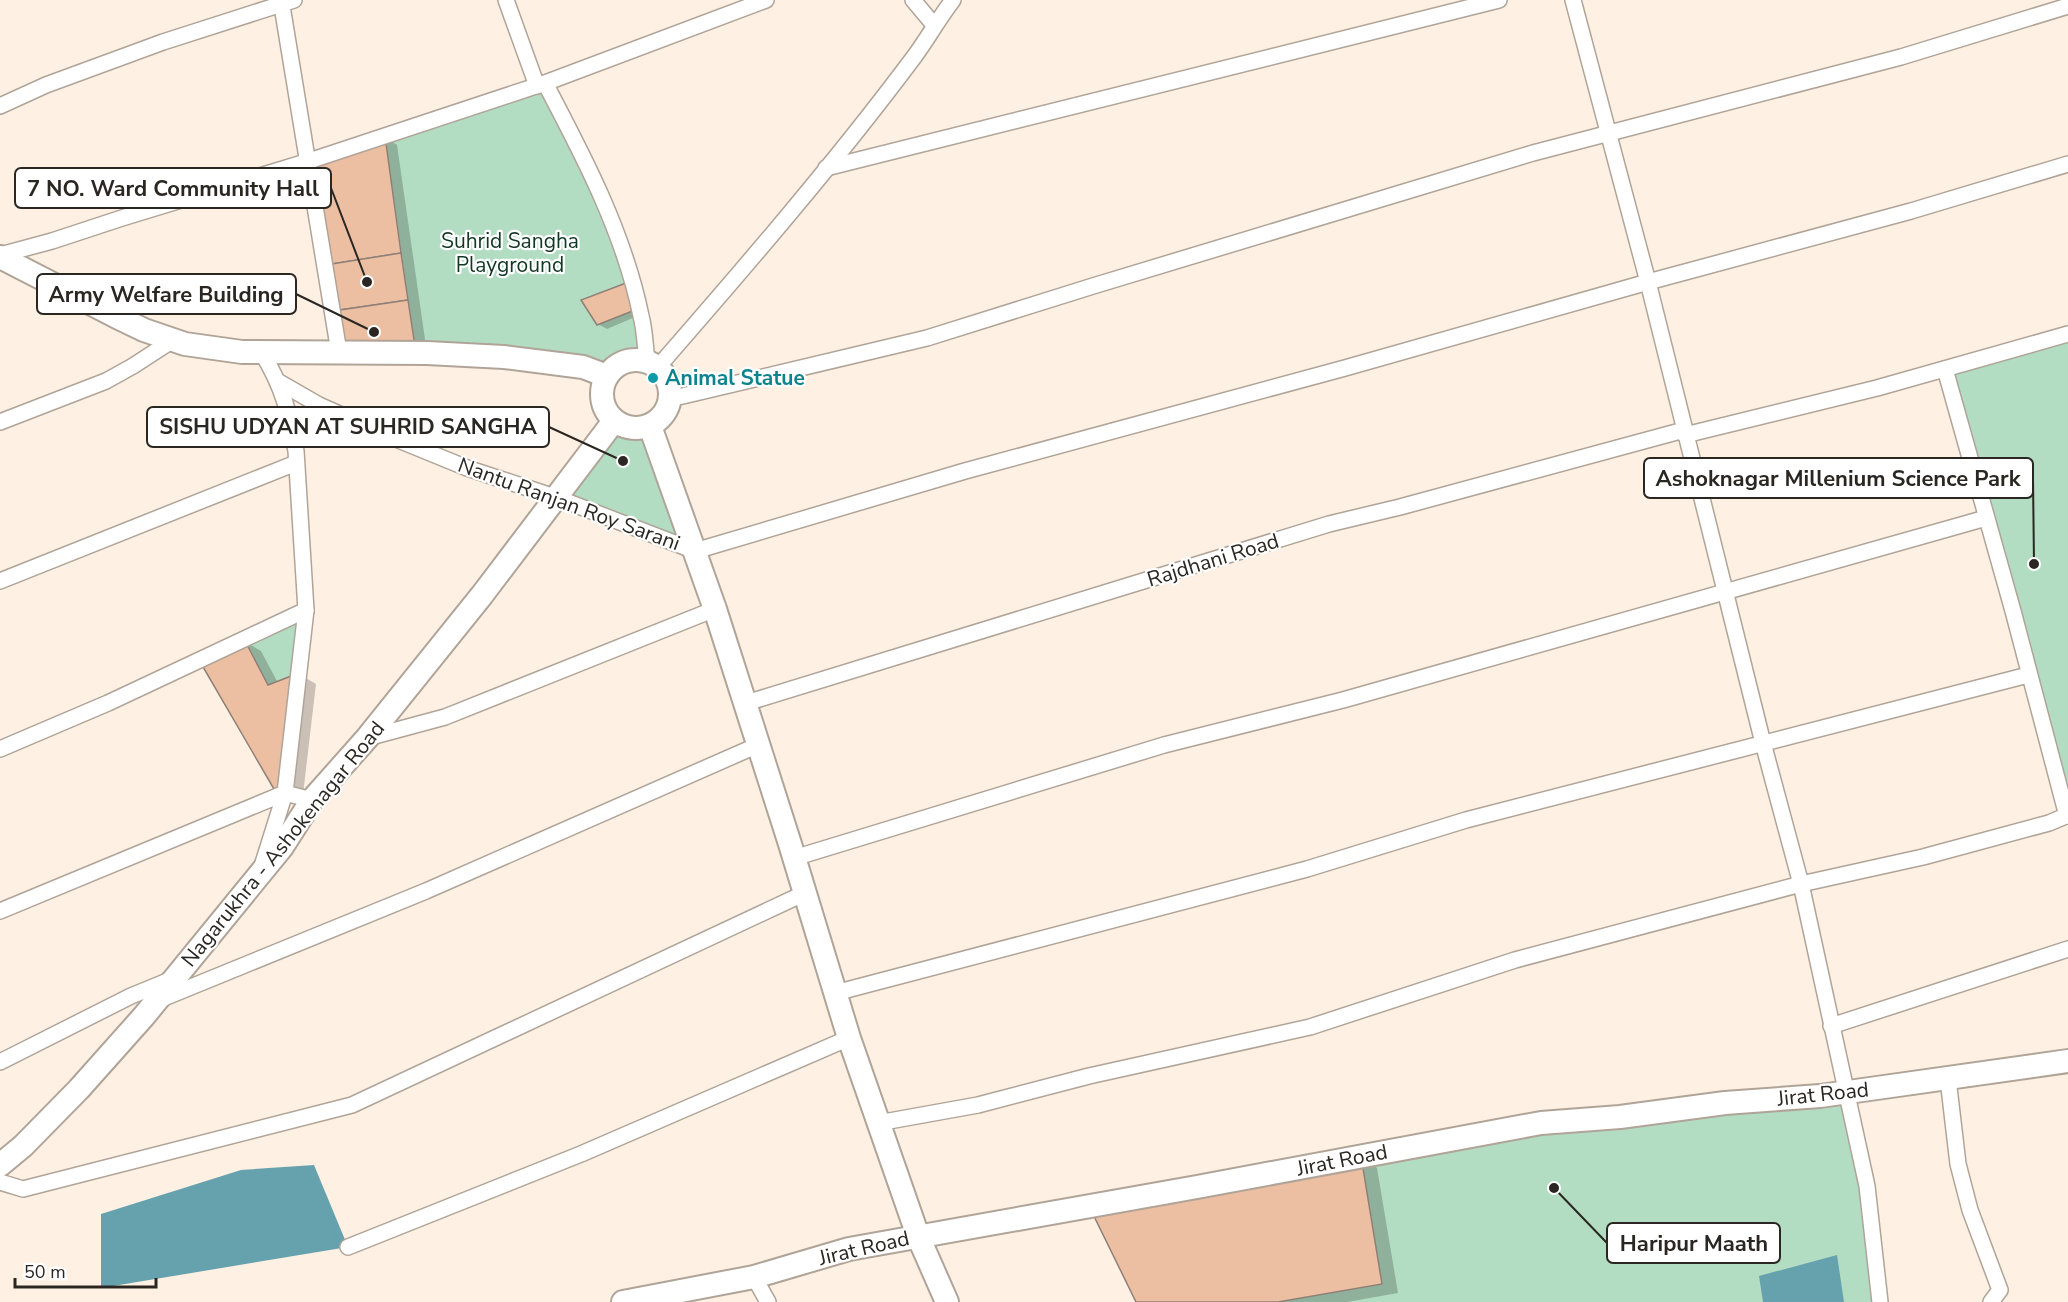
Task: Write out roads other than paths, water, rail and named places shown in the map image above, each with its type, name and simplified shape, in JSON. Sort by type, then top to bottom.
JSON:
[{"type":"main road","points":[[0,256],[115,316],[173,340],[242,352],[339,352],[504,357],[583,368],[607,376]]},
{"type":"main road","points":[[636,360],[653,364],[666,376],[670,387],[667,410],[650,426],[640,429],[629,428],[614,421],[604,408],[601,397],[602,386],[607,376],[624,362],[636,360]]},
{"type":"main road","name":"Nagarukhra - Ashokenagar Road","points":[[0,1165],[79,1089],[158,1000],[282,847],[312,800],[367,738],[482,595],[614,421]]},
{"type":"main road","points":[[650,426],[746,703],[849,1038],[918,1236],[947,1302]]},
{"type":"main road","name":"Jirat Road","points":[[623,1302],[754,1277],[849,1249],[1541,1123],[1620,1117],[1725,1103],[1845,1093],[2068,1061]]},
{"type":"street","points":[[506,0],[541,84],[589,166],[611,218],[642,316],[653,364]]},
{"type":"street","points":[[0,256],[309,161],[541,84],[766,0]]},
{"type":"street","points":[[913,0],[934,25]]},
{"type":"street","points":[[653,364],[755,255],[916,55],[934,25],[953,0]]},
{"type":"street","points":[[826,168],[1499,0]]},
{"type":"street","points":[[1573,0],[1648,282],[1763,743],[1802,884],[1845,1093],[1867,1186],[1880,1302]]},
{"type":"street","points":[[0,106],[46,85],[285,1],[339,352]]},
{"type":"street","points":[[670,399],[927,338],[1533,153],[1901,57],[2068,6]]},
{"type":"street","points":[[695,551],[964,471],[1346,368],[1648,282],[1911,211],[2068,164]]},
{"type":"street","name":"Rajdhani Road","points":[[746,703],[1329,524],[1685,433],[1877,388],[2068,334]]},
{"type":"street","points":[[0,422],[106,381],[173,340]]},
{"type":"street","points":[[259,876],[285,793],[306,610],[292,427],[279,381],[262,353]]},
{"type":"street","points":[[878,1123],[978,1105],[1089,1076],[1310,1027],[1515,960],[1802,884],[1923,856],[2049,823],[2067,816],[2013,611],[1945,369]]},
{"type":"street","name":"Nantu Ranjan Roy Sarani","points":[[279,381],[319,405],[396,439],[467,468],[555,497],[695,551]]},
{"type":"street","points":[[0,581],[296,463]]},
{"type":"street","points":[[794,858],[1164,745],[1343,700],[1986,518]]},
{"type":"street","points":[[367,738],[445,717],[715,609]]},
{"type":"street","points":[[0,749],[108,703],[306,610]]},
{"type":"street","points":[[835,993],[1307,869],[1466,820],[2028,675]]},
{"type":"street","points":[[158,1000],[426,891],[758,745]]},
{"type":"street","points":[[0,911],[285,793],[312,800]]},
{"type":"street","points":[[0,1182],[23,1189],[352,1105],[805,893]]},
{"type":"street","points":[[1831,1026],[2068,949]]},
{"type":"street","points":[[0,1062],[131,996],[176,977]]},
{"type":"street","points":[[348,1246],[582,1154],[849,1038]]},
{"type":"street","points":[[1948,1078],[1958,1164],[1970,1210],[2000,1290],[1991,1302]]},
{"type":"street","points":[[754,1277],[768,1302]]},
{"type":"water","points":[[314,1165],[348,1247],[101,1288],[101,1214],[241,1170]]},
{"type":"water","points":[[1837,1255],[1844,1302],[1763,1302],[1759,1276]]},
{"type":"place","name":"7 NO. Ward Community Hall","points":[[367,282]]},
{"type":"place","name":"Army Welfare Building","points":[[374,332]]},
{"type":"place","name":"Animal Statue","points":[[653,378]]},
{"type":"place","name":"SISHU UDYAN AT SUHRID SANGHA","points":[[623,461]]},
{"type":"place","name":"Ashoknagar Millenium Science Park","points":[[2034,564]]},
{"type":"place","name":"Haripur Maath","points":[[1554,1188]]},
{"type":"park label","name":"Suhrid Sangha Playground","points":[[510,253]]}]
